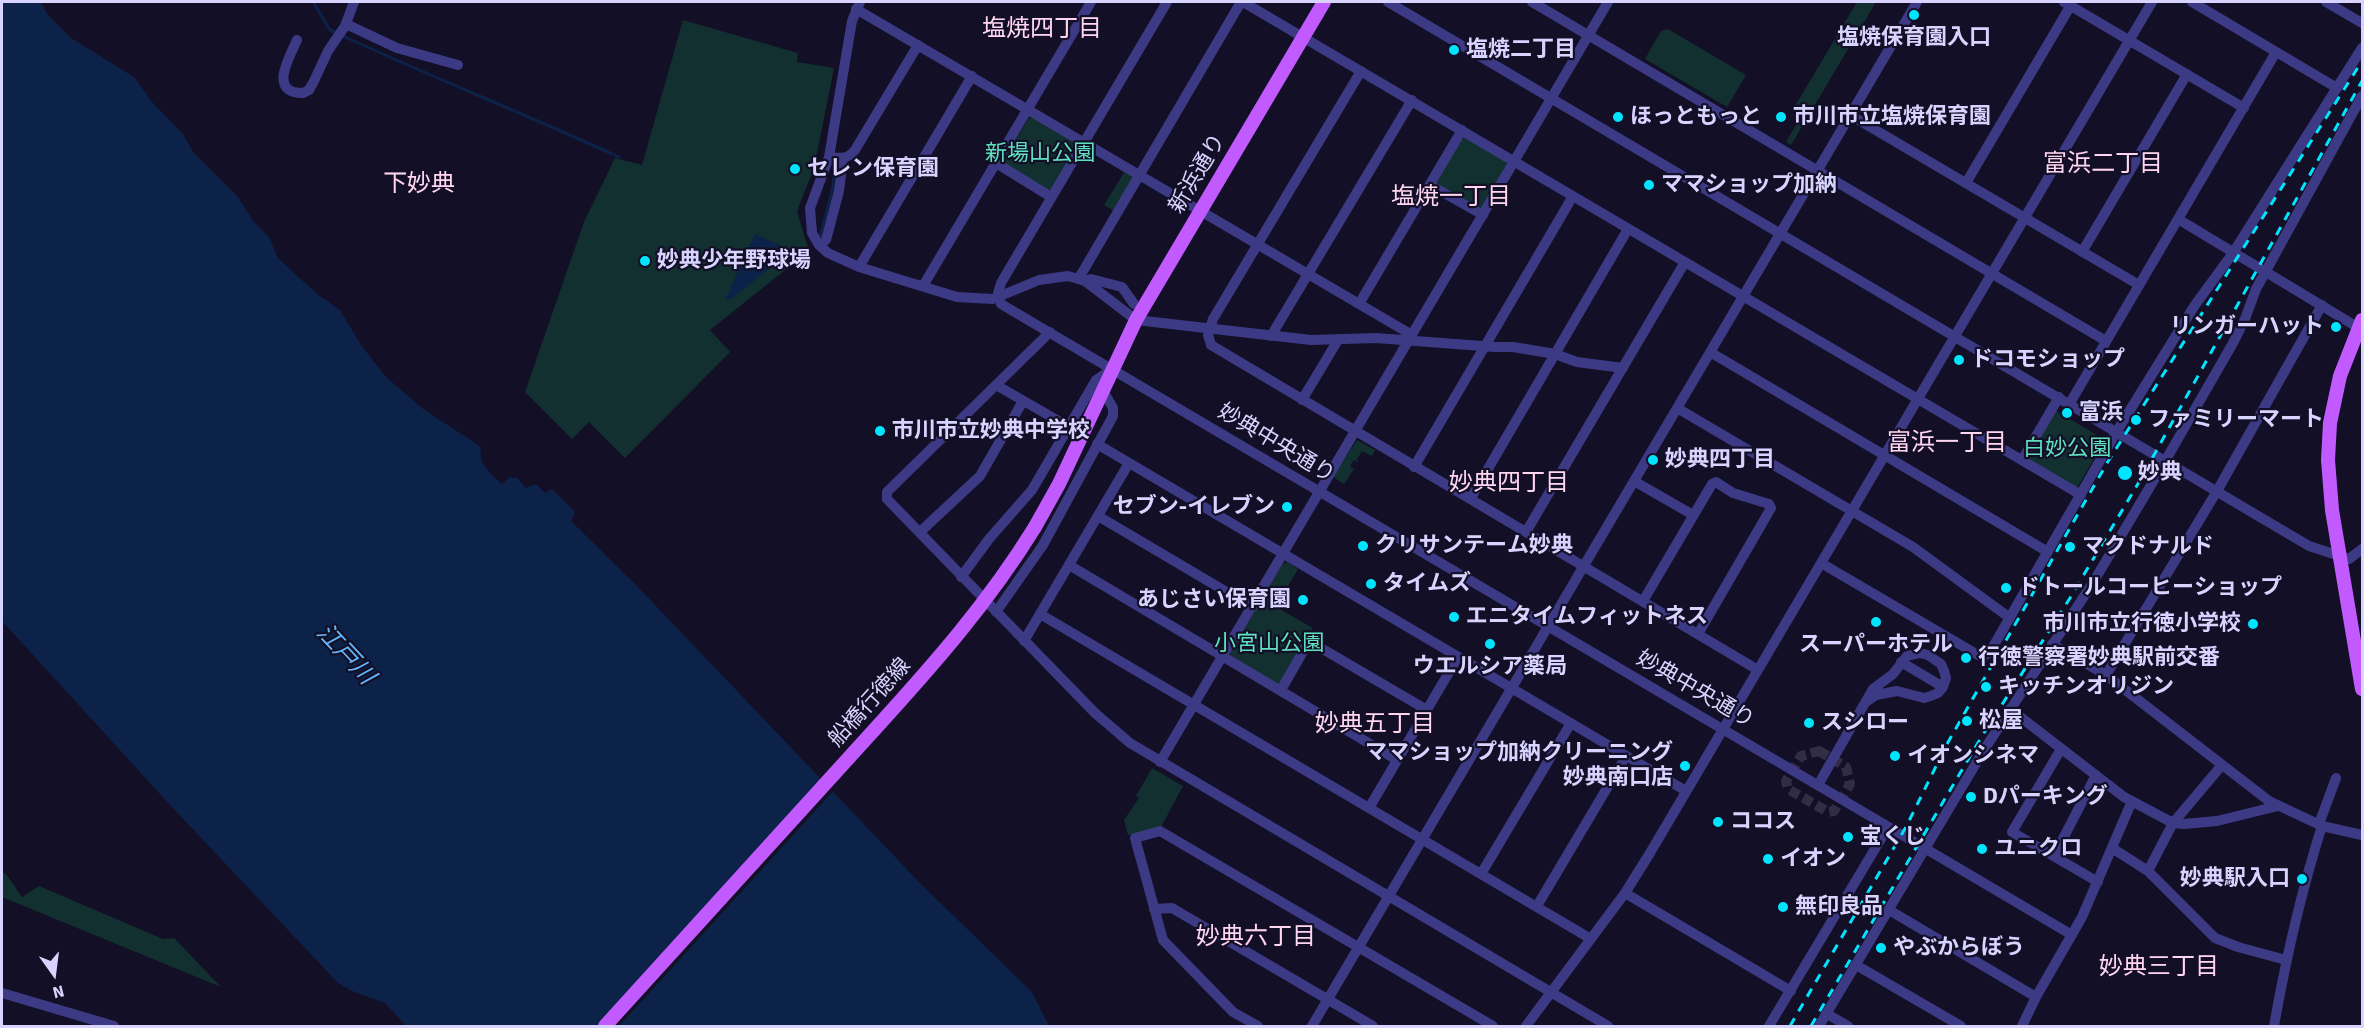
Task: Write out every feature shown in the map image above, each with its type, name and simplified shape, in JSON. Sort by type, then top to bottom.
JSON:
[{"type":"main road","name":"新浜通り","points":[[1112,369],[1136,320],[1324,2]]},
{"type":"main road","points":[[2361,326],[2340,376],[2330,423],[2328,485],[2362,682]]},
{"type":"main road","name":"船橋行徳線","points":[[605,1026],[936,662],[990,596],[1035,527],[1059,484],[1112,369]]},
{"type":"street","points":[[297,40],[283,77],[284,85],[289,90],[303,93],[309,90],[335,40],[346,25],[354,2]]},
{"type":"street","points":[[924,286],[1091,2]]},
{"type":"street","points":[[998,297],[1001,283],[1167,2]]},
{"type":"street","points":[[1082,280],[1139,175],[1242,2],[2081,495]]},
{"type":"street","points":[[1388,2],[2309,546],[2349,559],[2362,549]]},
{"type":"street","points":[[1535,2],[2106,341]]},
{"type":"street","points":[[1160,762],[1608,2]]},
{"type":"street","points":[[1312,1026],[1917,2]]},
{"type":"street","points":[[1526,1026],[1625,893],[2152,2]]},
{"type":"street","points":[[2192,2],[2337,88]]},
{"type":"street","points":[[2326,2],[2362,23]]},
{"type":"street","points":[[1966,183],[2068,3],[2244,108]]},
{"type":"street","points":[[1134,304],[1122,287],[1091,279],[1057,276],[1039,280],[987,300],[957,297],[859,267],[823,250],[815,240],[810,226],[810,208],[829,157],[852,21],[858,5],[918,45],[1359,304],[1410,338]]},
{"type":"street","points":[[346,25],[397,48],[458,65]]},
{"type":"street","points":[[829,157],[843,159],[850,157],[918,45]]},
{"type":"street","points":[[1821,563],[1978,655],[1984,656],[1990,652],[2117,431],[2195,305],[2233,253],[2362,48]]},
{"type":"street","points":[[2070,404],[2276,52]]},
{"type":"street","points":[[1361,71],[1209,330],[1209,340],[1216,349],[1758,670]]},
{"type":"street","points":[[2082,252],[2187,74]]},
{"type":"street","points":[[859,267],[972,76]]},
{"type":"street","points":[[1819,1026],[2010,709],[2094,581],[2166,460],[2233,343],[2266,273],[2362,96]]},
{"type":"street","points":[[1271,336],[1412,100]]},
{"type":"street","points":[[1850,115],[2139,285]]},
{"type":"street","points":[[1359,304],[1462,130]]},
{"type":"street","points":[[826,240],[839,191],[843,159]]},
{"type":"street","points":[[996,163],[1052,197]]},
{"type":"street","points":[[1430,185],[1483,215]]},
{"type":"street","points":[[1414,466],[1573,196]]},
{"type":"street","points":[[2178,219],[2266,273],[2361,326]]},
{"type":"street","points":[[1471,498],[1628,229]]},
{"type":"street","points":[[1526,532],[1684,262]]},
{"type":"street","points":[[1082,280],[1136,320],[1311,340],[1410,338],[1513,347],[1555,354],[1577,362],[1623,368]]},
{"type":"street","name":"妙典中央通り","points":[[998,297],[1002,304],[2072,935]]},
{"type":"street","points":[[2106,675],[2217,491],[2322,305]]},
{"type":"street","points":[[1050,332],[887,492],[887,499],[1109,726],[1160,762],[1608,1026]]},
{"type":"street","points":[[1302,400],[1338,340]]},
{"type":"street","points":[[1710,352],[2048,552]]},
{"type":"street","points":[[961,577],[989,539],[1032,490],[1096,380],[1112,369]]},
{"type":"street","points":[[996,385],[1068,427]]},
{"type":"street","points":[[996,612],[1049,536],[1114,412],[1102,389]]},
{"type":"street","points":[[2022,460],[2059,397]]},
{"type":"street","points":[[920,532],[980,476],[1023,401]]},
{"type":"street","points":[[1677,408],[1913,547],[2010,618]]},
{"type":"street","points":[[1097,444],[1686,791]]},
{"type":"street","points":[[1024,640],[1129,463]]},
{"type":"street","points":[[1634,481],[1693,515]]},
{"type":"street","points":[[1643,601],[1712,484],[1716,482],[1733,493],[1769,504],[1771,508],[1698,634]]},
{"type":"street","points":[[1098,516],[1252,607]]},
{"type":"street","points":[[1069,565],[1397,760]]},
{"type":"street","points":[[1040,614],[1591,939]]},
{"type":"street","points":[[1281,690],[1309,641],[1427,710]]},
{"type":"street","points":[[2052,644],[2106,675],[2278,806],[2321,825],[2362,835]]},
{"type":"street","points":[[1818,785],[1873,689],[1893,674],[1907,656],[1920,653],[1934,658],[1944,671],[1946,678],[1943,687],[1931,696],[1924,698],[1908,693],[1887,692],[1867,701]]},
{"type":"street","points":[[1369,808],[1458,657]]},
{"type":"street","points":[[1899,665],[1943,687]]},
{"type":"street","points":[[1899,665],[1901,681],[1908,693]]},
{"type":"street","points":[[2010,709],[2132,801],[2173,823],[2217,820],[2278,806]]},
{"type":"street","points":[[1481,874],[1570,723]]},
{"type":"street","points":[[2061,749],[2012,832],[2098,882]]},
{"type":"street","points":[[1536,906],[1626,756]]},
{"type":"street","points":[[2148,871],[2173,823],[2222,765]]},
{"type":"street","points":[[2054,856],[2096,775]]},
{"type":"street","points":[[2274,1026],[2286,960],[2300,903],[2336,778]]},
{"type":"street","points":[[2022,1026],[2098,882],[2132,801]]},
{"type":"street","points":[[1769,1026],[1888,827]]},
{"type":"street","points":[[1258,1026],[1233,1012],[1163,940],[1135,838],[1160,831],[1493,1026]]},
{"type":"street","points":[[2112,849],[2148,871],[2215,938],[2286,960]]},
{"type":"street","points":[[1625,893],[1791,991]]},
{"type":"street","points":[[1154,909],[1172,908],[1373,1026]]},
{"type":"street","points":[[1889,910],[2036,997]]},
{"type":"street","points":[[1856,965],[1961,1026]]},
{"type":"street","points":[[2,993],[114,1026]]},
{"type":"street","points":[[1827,1014],[1848,1026]]},
{"type":"green space","points":[[1857,2],[1876,2],[1791,145],[1786,142],[1804,111],[1795,106]]},
{"type":"green space","points":[[683,20],[798,53],[797,62],[834,68],[814,168],[797,211],[809,251],[710,330],[730,352],[625,458],[589,422],[572,439],[525,392],[584,222],[615,158],[642,165]]},
{"type":"green space","points":[[1668,29],[1746,75],[1727,107],[1645,59],[1661,31]]},
{"type":"green space","name":"新場山公園","points":[[1035,117],[1076,142],[1078,146],[1052,190],[1047,192],[1005,166],[1003,161],[1029,118]]},
{"type":"green space","points":[[1467,138],[1505,160],[1507,166],[1482,209],[1437,186],[1436,182],[1461,139]]},
{"type":"green space","points":[[1125,171],[1133,175],[1134,180],[1114,211],[1104,205]]},
{"type":"green space","name":"白妙公園","points":[[2055,410],[2105,440],[2077,488],[2029,460],[2028,456]]},
{"type":"green space","points":[[1357,440],[1375,450],[1372,456],[1362,451],[1357,459],[1358,462],[1354,460],[1350,466],[1354,469],[1344,484],[1333,477]]},
{"type":"green space","name":"小宮山公園","points":[[1287,562],[1298,569],[1276,607],[1313,628],[1281,683],[1277,684],[1231,656],[1230,652],[1282,564]]},
{"type":"green space","points":[[1152,768],[1183,786],[1161,827],[1128,835],[1124,820],[1139,798],[1136,796]]},
{"type":"green space","points":[[2,872],[6,874],[22,897],[39,886],[163,939],[174,938],[221,987],[2,897]]},
{"type":"water","name":"江戸川","points":[[2,2],[41,2],[48,15],[71,38],[134,77],[152,102],[183,134],[193,152],[238,197],[254,222],[269,237],[278,258],[317,294],[340,310],[361,345],[385,376],[422,408],[481,447],[483,463],[502,484],[510,477],[517,478],[526,488],[536,484],[545,493],[552,489],[575,512],[571,521],[637,586],[920,883],[1032,992],[1049,1026],[406,1026],[385,1003],[352,991],[338,983],[170,805],[2,621]]},
{"type":"water","points":[[755,234],[782,246],[788,254],[730,300],[726,298]]},
{"type":"pier","points":[[824,777],[835,789],[619,1026],[598,1026]]},
{"type":"waterway","points":[[313,2],[330,30],[337,33]]},
{"type":"waterway","points":[[343,36],[619,157]]},
{"type":"waterway","points":[[819,241],[833,187],[835,159]]},
{"type":"tunnel","points":[[1819,751],[1846,767],[1850,784],[1834,811],[1828,812],[1788,789],[1786,781],[1801,756],[1819,751]]},
{"type":"railway","points":[[1790,1026],[1906,827],[1947,744],[2107,463],[2362,61]]},
{"type":"railway","points":[[1811,1026],[1982,736],[2070,598],[2139,482],[2362,81]]},
{"type":"place","name":"塩焼保育園入口","points":[[1914,15]]},
{"type":"place","name":"塩焼二丁目","points":[[1454,50]]},
{"type":"place","name":"ほっともっと","points":[[1618,117]]},
{"type":"place","name":"市川市立塩焼保育園","points":[[1781,117]]},
{"type":"place","name":"セレン保育園","points":[[795,169]]},
{"type":"place","name":"ママショップ加納","points":[[1649,185]]},
{"type":"place","name":"妙典少年野球場","points":[[645,261]]},
{"type":"place","name":"リンガーハット","points":[[2336,327]]},
{"type":"place","name":"ドコモショップ","points":[[1959,360]]},
{"type":"place","name":"富浜","points":[[2067,413]]},
{"type":"place","name":"ファミリーマート","points":[[2136,420]]},
{"type":"place","name":"市川市立妙典中学校","points":[[880,431]]},
{"type":"place","name":"妙典四丁目","points":[[1653,460]]},
{"type":"place","name":"妙典","points":[[2125,473]]},
{"type":"place","name":"セブン-イレブン","points":[[1287,507]]},
{"type":"place","name":"クリサンテーム妙典","points":[[1363,546]]},
{"type":"place","name":"マクドナルド","points":[[2070,547]]},
{"type":"place","name":"タイムズ","points":[[1371,584]]},
{"type":"place","name":"ドトールコーヒーショップ","points":[[2006,588]]},
{"type":"place","name":"あじさい保育園","points":[[1303,600]]},
{"type":"place","name":"エニタイムフィットネス","points":[[1454,617]]},
{"type":"place","name":"スーパーホテル","points":[[1876,622]]},
{"type":"place","name":"市川市立行徳小学校","points":[[2253,624]]},
{"type":"place","name":"ウエルシア薬局","points":[[1490,644]]},
{"type":"place","name":"行徳警察署妙典駅前交番","points":[[1966,658]]},
{"type":"place","name":"キッチンオリジン","points":[[1986,687]]},
{"type":"place","name":"松屋","points":[[1967,721]]},
{"type":"place","name":"スシロー","points":[[1809,723]]},
{"type":"place","name":"イオンシネマ","points":[[1895,756]]},
{"type":"place","name":"ママショップ加納クリーニング 妙典南口店","points":[[1685,766]]},
{"type":"place","name":"Dパーキング","points":[[1971,797]]},
{"type":"place","name":"ココス","points":[[1718,822]]},
{"type":"place","name":"宝くじ","points":[[1848,837]]},
{"type":"place","name":"ユニクロ","points":[[1982,849]]},
{"type":"place","name":"イオン","points":[[1768,859]]},
{"type":"place","name":"妙典駅入口","points":[[2302,879]]},
{"type":"place","name":"無印良品","points":[[1783,907]]},
{"type":"place","name":"やぶからぼう","points":[[1881,948]]},
{"type":"district","name":"塩焼四丁目","points":[[1042,30]]},
{"type":"district","name":"富浜二丁目","points":[[2103,165]]},
{"type":"district","name":"下妙典","points":[[419,185]]},
{"type":"district","name":"塩焼一丁目","points":[[1451,198]]},
{"type":"district","name":"富浜一丁目","points":[[1947,444]]},
{"type":"district","name":"妙典四丁目","points":[[1509,484]]},
{"type":"district","name":"妙典五丁目","points":[[1375,725]]},
{"type":"district","name":"妙典六丁目","points":[[1256,938]]},
{"type":"district","name":"妙典三丁目","points":[[2159,968]]}]
